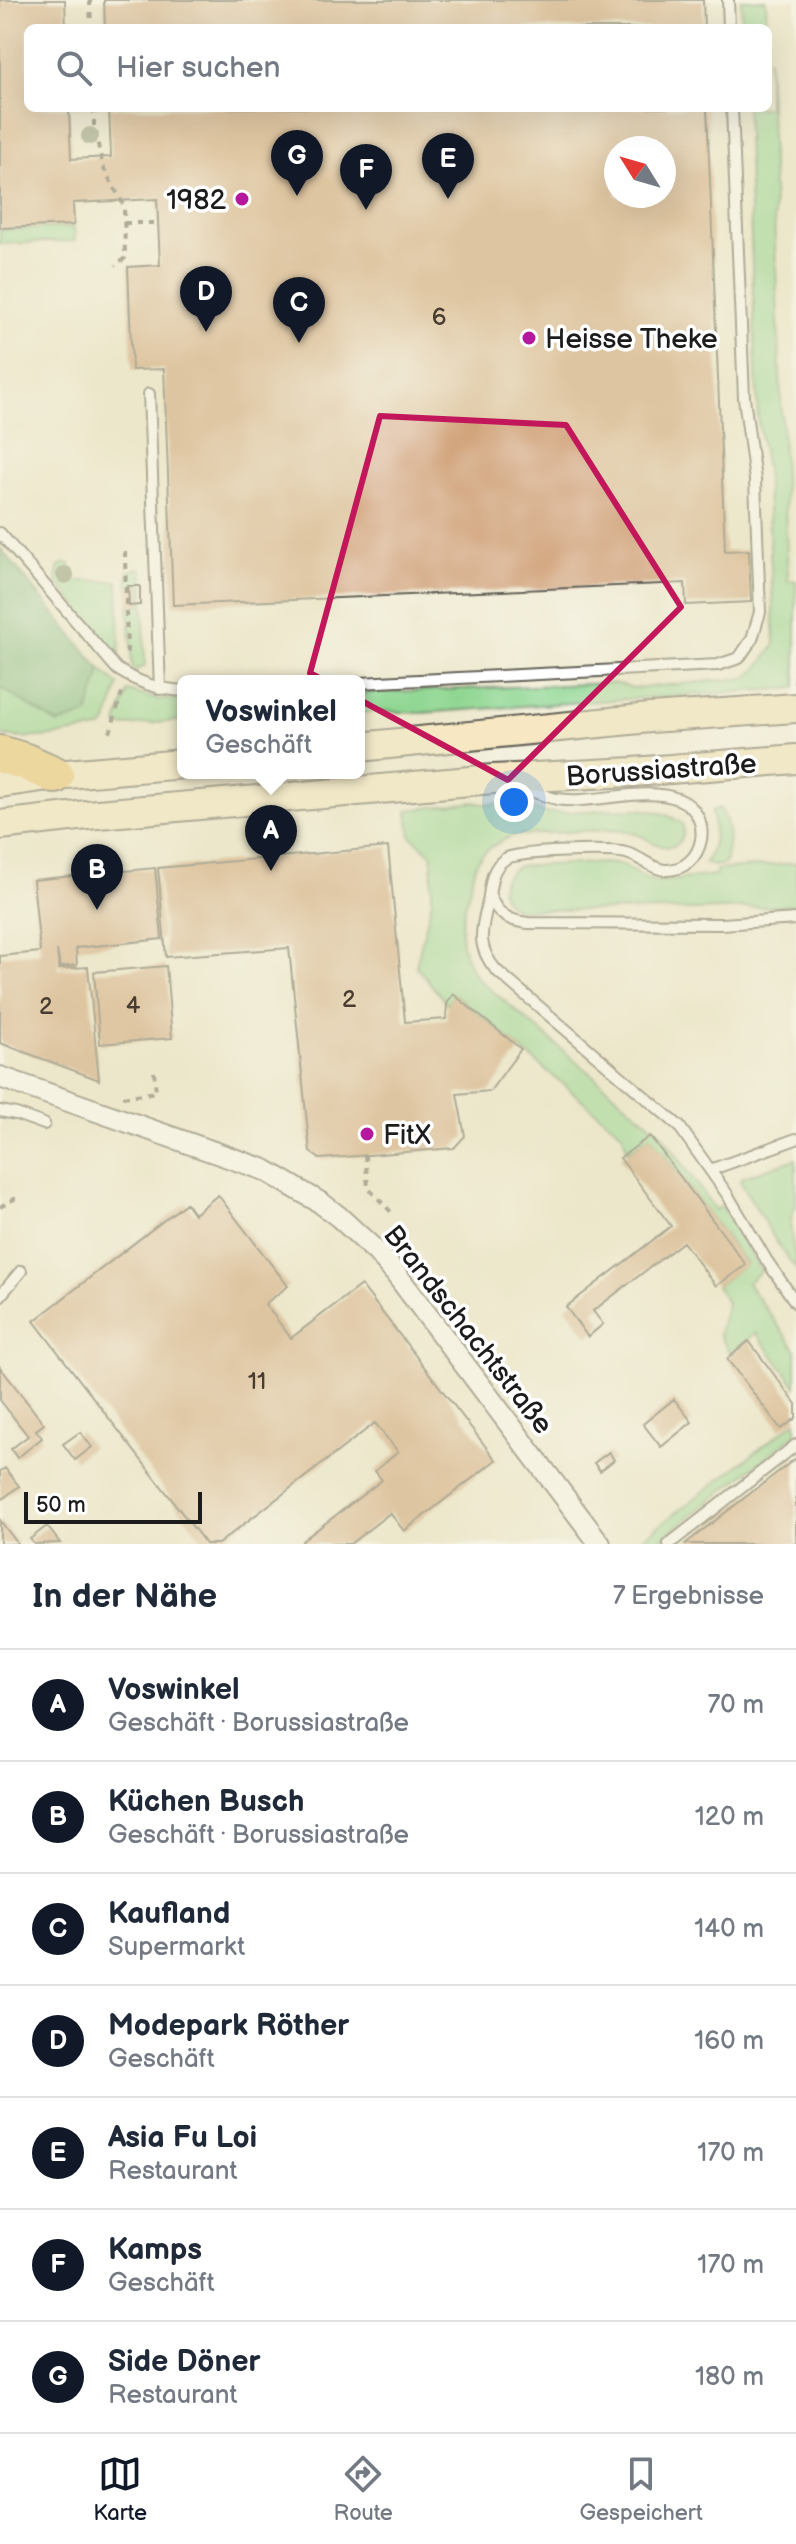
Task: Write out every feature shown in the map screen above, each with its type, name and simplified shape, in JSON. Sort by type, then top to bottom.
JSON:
[{"type":"highway","points":[[0,754],[55,775]]},
{"type":"main road","name":"Borussiastraße","points":[[365,746],[650,718],[796,708]]},
{"type":"main road","name":"Borussiastraße","points":[[0,825],[493,779],[796,759]]},
{"type":"main road","points":[[0,783],[177,765]]},
{"type":"street","name":"Brandschachtstraße","points":[[0,1077],[265,1170],[339,1217],[396,1274],[600,1544]]},
{"type":"lane","points":[[728,0],[729,24]]},
{"type":"lane","points":[[365,683],[718,665],[739,658],[752,639],[760,612],[755,480],[744,398],[732,112]]},
{"type":"lane","points":[[149,394],[160,689]]},
{"type":"lane","points":[[0,533],[117,669],[136,681],[177,690]]},
{"type":"lane","points":[[493,779],[557,799],[668,796],[692,807],[702,824],[703,837],[699,847],[685,864],[665,870],[640,857],[616,851],[515,855],[505,859],[495,871],[481,943],[485,957],[496,970],[679,1126],[796,1303]]},
{"type":"lane","points":[[490,893],[493,905],[500,913],[528,923],[722,924],[796,919]]},
{"type":"lane","points":[[0,1111],[44,1124]]},
{"type":"lane","points":[[710,1170],[796,1139]]},
{"type":"lane","points":[[0,1296],[21,1271]]},
{"type":"lane","points":[[669,1544],[796,1445]]},
{"type":"path","points":[[90,0],[91,24]]},
{"type":"path","points":[[94,112],[94,127],[103,167],[124,206],[125,258],[116,266]]},
{"type":"path","points":[[124,223],[158,223]]},
{"type":"path","points":[[125,551],[128,665]]},
{"type":"path","points":[[796,665],[796,694]]},
{"type":"path","points":[[110,733],[124,687]]},
{"type":"path","points":[[131,1094],[156,1092],[154,1072]]},
{"type":"path","points":[[365,1155],[368,1188],[394,1215]]},
{"type":"path","points":[[0,1207],[14,1199],[21,1200]]},
{"type":"highlighted area","points":[[380,416],[566,425],[681,607],[508,780],[310,673]]},
{"type":"green space","points":[[741,0],[766,0],[767,24],[742,24]]},
{"type":"green space","points":[[746,112],[770,112],[788,580],[796,581],[796,688],[420,713],[365,713],[365,693],[615,683],[634,688],[746,678],[775,645],[766,469],[758,421]]},
{"type":"green space","points":[[74,227],[75,241],[0,244],[0,230]]},
{"type":"green space","points":[[0,548],[101,670],[88,714],[58,724],[0,687]]},
{"type":"green space","points":[[62,564],[70,564],[70,581],[118,581],[120,653],[116,653],[57,582],[58,568]]},
{"type":"green space","points":[[139,568],[143,571],[145,666],[136,670],[132,667],[129,606],[140,605],[140,586],[128,586],[128,571]]},
{"type":"green space","points":[[101,670],[119,685],[106,725],[100,729],[37,737],[0,735],[0,687],[58,724],[88,713]]},
{"type":"green space","points":[[128,691],[160,700],[177,699],[177,721],[119,727],[117,724]]},
{"type":"green space","points":[[475,802],[518,803],[548,813],[637,809],[670,816],[683,825],[681,840],[667,847],[632,832],[613,830],[512,836],[497,843],[484,853],[474,868],[462,924],[462,945],[477,978],[654,1127],[715,1210],[722,1206],[761,1271],[747,1283],[796,1350],[796,1386],[756,1333],[730,1354],[719,1334],[727,1302],[716,1286],[746,1264],[650,1136],[628,1152],[622,1133],[454,994],[447,1004],[416,966],[432,900],[432,855],[411,836],[408,810]]},
{"type":"green space","points":[[720,808],[728,829],[728,849],[725,864],[712,866],[705,863],[714,838],[712,811]]},
{"type":"green space","points":[[796,863],[796,905],[726,909],[517,909],[502,893],[506,876],[518,866],[623,865],[657,882],[716,875],[716,870]]},
{"type":"green space","points":[[796,1159],[796,1206],[791,1229],[796,1269],[740,1181],[743,1177]]},
{"type":"green space","points":[[796,1421],[796,1434],[655,1544],[635,1544]]},
{"type":"building","points":[[0,0],[65,0],[66,24],[24,24],[24,112],[69,112],[71,159],[111,157],[109,112],[707,112],[725,551],[749,550],[751,602],[686,605],[685,583],[173,605],[164,369],[132,370],[128,267],[160,265],[157,199],[73,203],[74,225],[0,228]]},
{"type":"building","points":[[104,0],[703,0],[704,24],[105,24]]},
{"type":"building","points":[[128,586],[140,586],[140,605],[129,606]]},
{"type":"building","points":[[388,847],[405,1022],[446,1019],[447,1004],[453,994],[521,1049],[490,1091],[457,1094],[465,1136],[454,1148],[320,1159],[310,1152],[289,948],[166,957],[158,868]]},
{"type":"building","points":[[155,868],[162,939],[76,948],[77,965],[60,967],[57,950],[59,969],[88,967],[99,1080],[0,1043],[0,956],[40,952],[33,880]]},
{"type":"building","points":[[166,966],[172,1038],[100,1044],[94,972]]},
{"type":"building","points":[[650,1136],[746,1265],[716,1286],[683,1242],[593,1311],[603,1324],[588,1337],[566,1307],[671,1226],[620,1158]]},
{"type":"building","points":[[218,1195],[288,1286],[265,1304],[291,1338],[361,1285],[496,1460],[404,1531],[390,1513],[350,1544],[304,1544],[302,1541],[382,1480],[375,1471],[398,1452],[375,1423],[218,1544],[206,1544],[34,1321],[186,1203],[194,1214]]},
{"type":"building","points":[[749,1341],[796,1404],[796,1418],[781,1429],[727,1359]]},
{"type":"building","points":[[0,1367],[44,1424],[36,1430],[42,1438],[17,1458],[11,1449],[28,1436],[0,1400]]},
{"type":"building","points":[[674,1399],[692,1422],[661,1447],[643,1424]]},
{"type":"building","points":[[80,1432],[92,1447],[75,1460],[63,1444]]},
{"type":"building","points":[[609,1452],[614,1460],[600,1471],[594,1463]]},
{"type":"building","points":[[796,1458],[796,1544],[685,1544]]},
{"type":"building","points":[[5,1468],[19,1486],[0,1501],[0,1471]]},
{"type":"building","points":[[0,1520],[5,1527],[18,1544],[0,1544]]},
{"type":"building","points":[[47,1526],[60,1543],[34,1544],[30,1539]]},
{"type":"place","name":"Side Döner","points":[[297,196]]},
{"type":"place","name":"1982","points":[[242,199]]},
{"type":"place","name":"Asia Fu Loi","points":[[448,199]]},
{"type":"place","name":"Kamps","points":[[366,210]]},
{"type":"place","name":"Modepark Röther","points":[[206,332]]},
{"type":"place","name":"Heisse Theke","points":[[529,338]]},
{"type":"place","name":"Kaufland","points":[[299,343]]},
{"type":"place","name":"Voswinkel","points":[[271,871]]},
{"type":"place","name":"Küchen Busch","points":[[97,910]]},
{"type":"place","name":"FitX","points":[[367,1134]]}]
